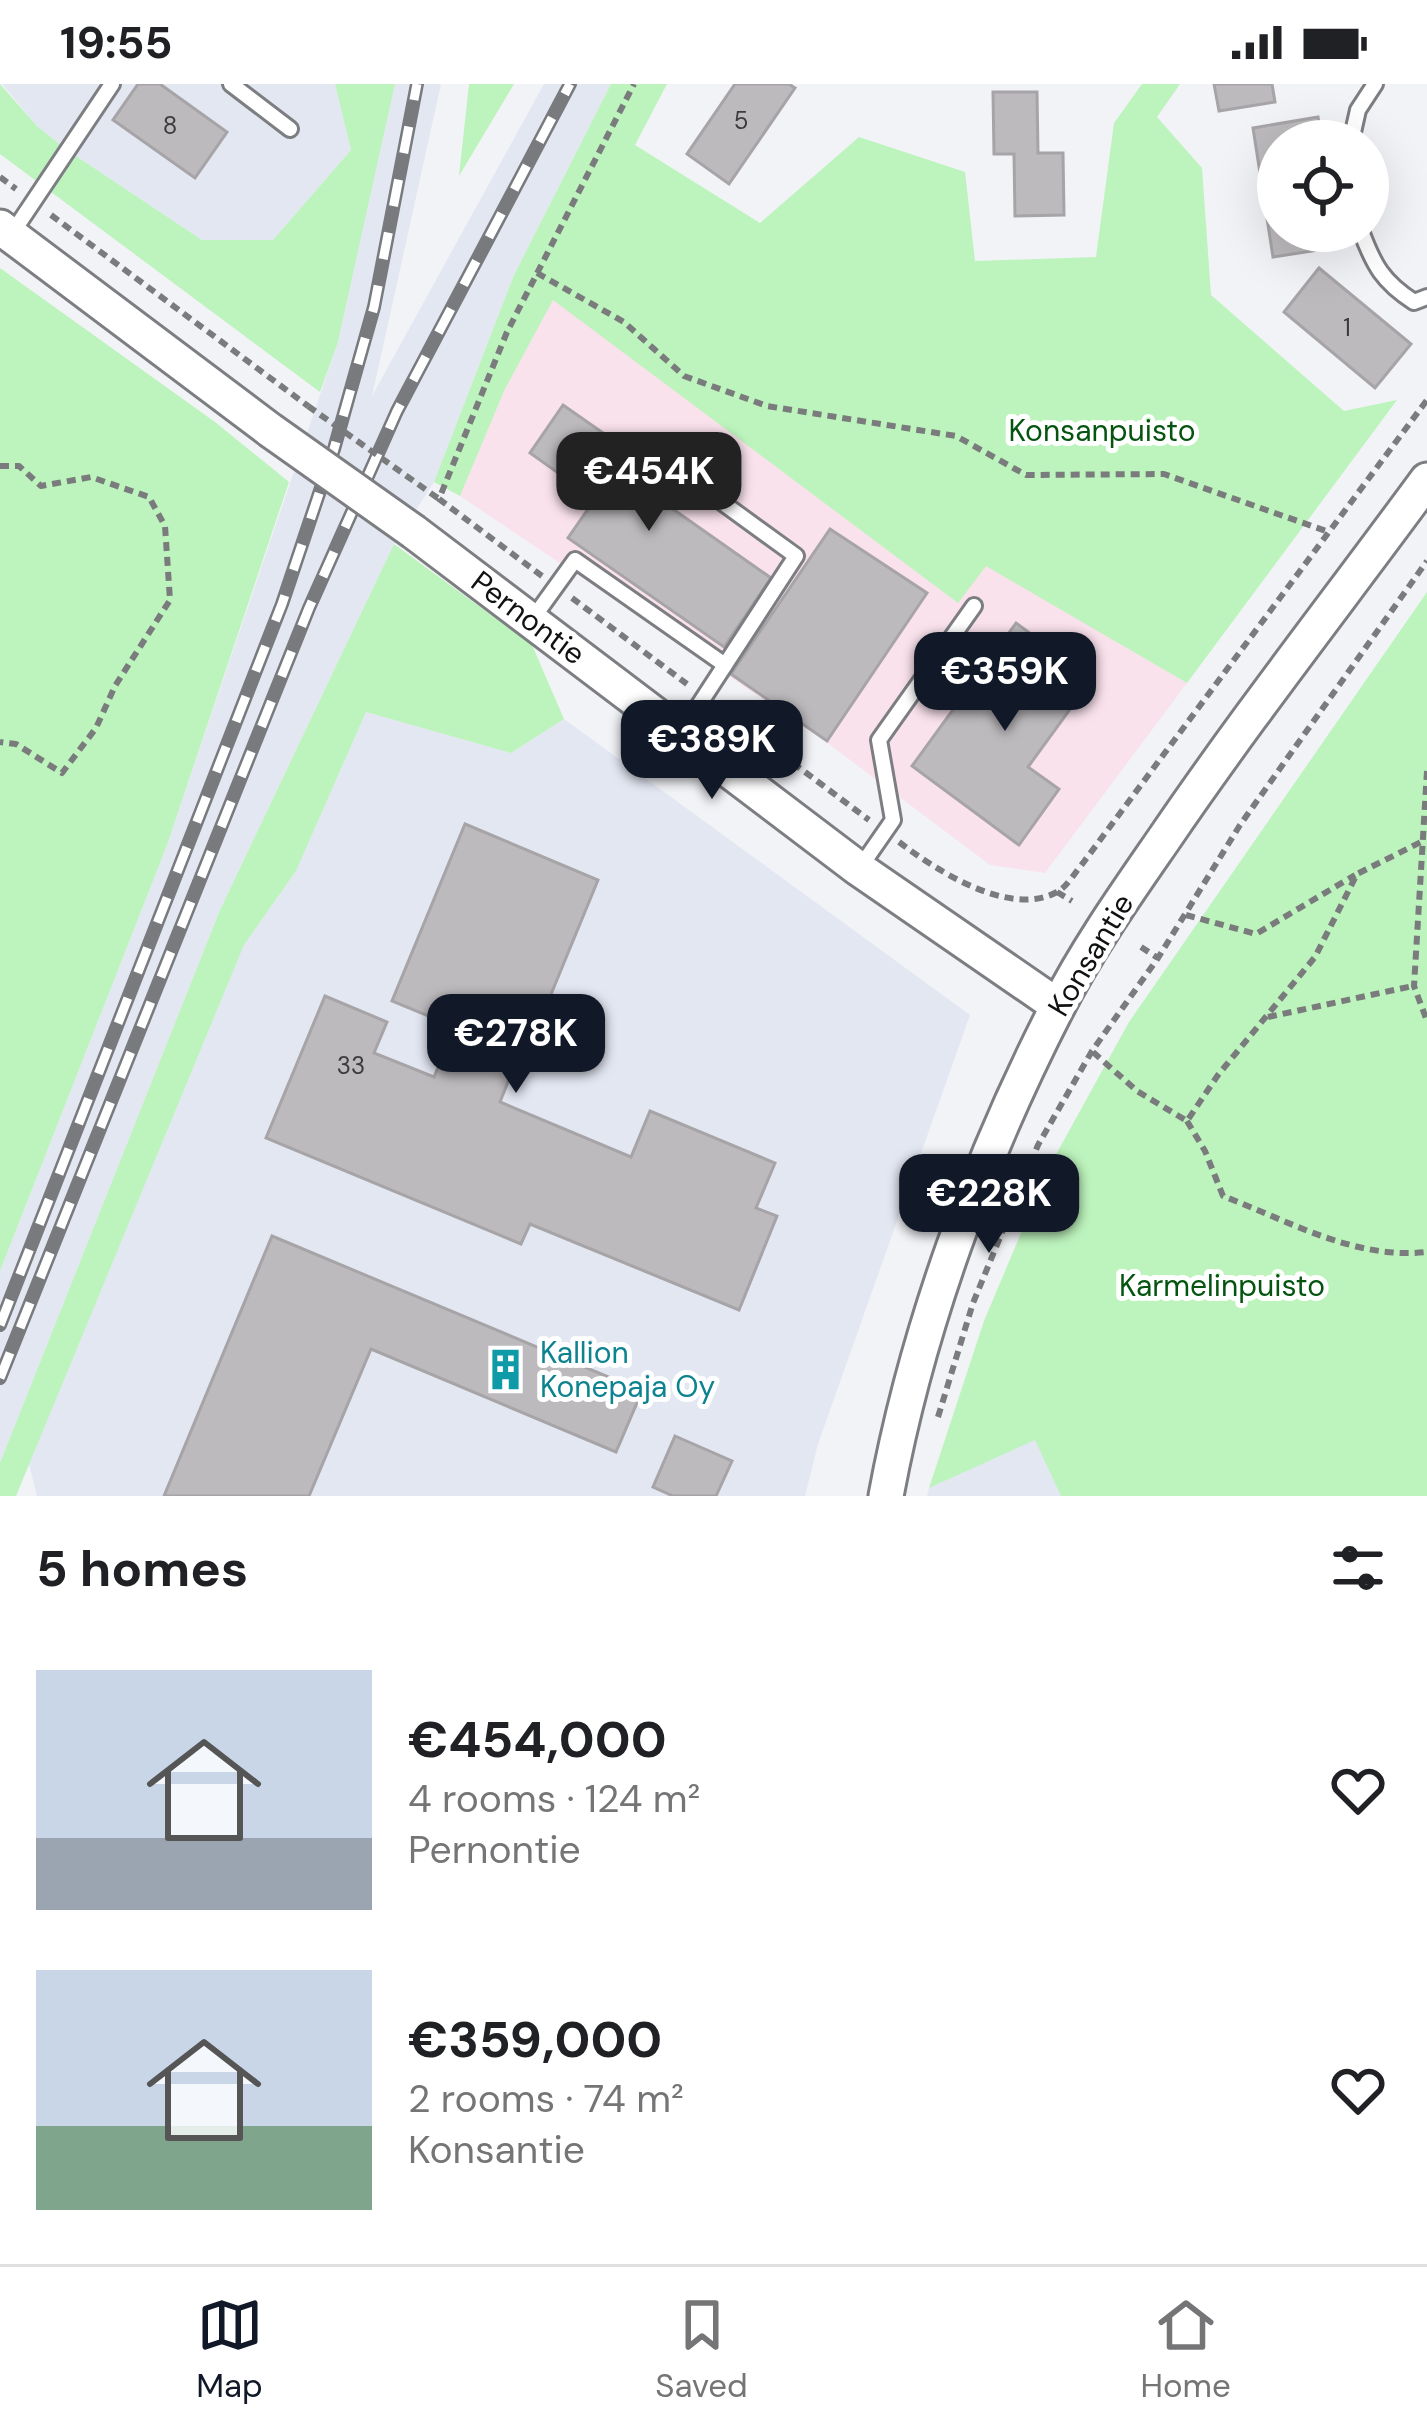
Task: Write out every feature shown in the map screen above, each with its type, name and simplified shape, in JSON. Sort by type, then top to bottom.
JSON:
[{"type":"street","name":"Pernontie","points":[[5,231],[414,532],[859,869],[1058,1006]]},
{"type":"street","name":"Konsantie","points":[[886,1496],[922,1350],[954,1250],[996,1140],[1058,1006],[1117,908],[1201,785],[1427,480]]},
{"type":"lane","points":[[5,231],[33,201],[112,84]]},
{"type":"lane","points":[[231,84],[290,128]]},
{"type":"lane","points":[[1356,120],[1375,84]]},
{"type":"lane","points":[[1369,252],[1388,285],[1414,302],[1427,297]]},
{"type":"lane","points":[[680,734],[796,556],[683,474]]},
{"type":"lane","points":[[531,621],[575,560],[725,665]]},
{"type":"lane","points":[[859,869],[893,820],[879,740],[974,606]]},
{"type":"path","points":[[439,499],[507,332],[634,84]]},
{"type":"path","points":[[0,177],[918,856],[984,892],[1014,898],[1058,892],[1072,901]]},
{"type":"path","points":[[537,273],[624,322],[684,376],[767,406],[956,436],[1026,476],[1164,474],[1326,531]]},
{"type":"path","points":[[1058,892],[1427,400]]},
{"type":"path","points":[[0,466],[19,466],[41,486],[91,477],[148,497],[165,526],[170,600],[115,686],[96,728],[62,773],[16,744],[0,742]]},
{"type":"path","points":[[935,1426],[974,1303],[1038,1144],[1092,1051],[1158,958],[1240,825],[1427,561]]},
{"type":"path","points":[[1427,771],[1414,986],[1427,1021]]},
{"type":"path","points":[[1186,915],[1256,934],[1425,840]]},
{"type":"path","points":[[1187,1120],[1315,957],[1357,874]]},
{"type":"path","points":[[1141,946],[1158,958]]},
{"type":"path","points":[[1264,1018],[1414,986]]},
{"type":"path","points":[[1092,1051],[1137,1091],[1187,1120],[1223,1196],[1344,1245],[1396,1256],[1427,1252]]},
{"type":"shaded area","points":[[2,84],[335,84],[351,150],[273,240],[202,240],[67,150],[37,126]]},
{"type":"shaded area","points":[[395,84],[441,84],[372,396],[544,84],[611,84],[514,275],[434,482],[394,544],[220,910],[0,1463],[0,1271],[167,845],[338,342]]},
{"type":"shaded area","points":[[553,299],[957,602],[986,565],[1187,683],[1045,873],[990,865],[822,739],[460,496],[505,389]]},
{"type":"shaded area","points":[[366,712],[511,753],[564,719],[970,1015],[818,1444],[805,1496],[37,1496],[29,1464],[244,945],[296,871]]},
{"type":"shaded area","points":[[1036,1439],[1061,1496],[927,1496],[929,1488]]},
{"type":"green space","points":[[0,84],[37,126],[67,150],[202,240],[273,240],[351,150],[335,84],[395,84],[338,342],[320,392],[0,154]]},
{"type":"green space","points":[[469,84],[514,84],[459,176]]},
{"type":"green space","name":"Konsanpuisto","points":[[611,84],[667,84],[635,145],[760,223],[859,137],[965,172],[975,261],[1096,257],[1114,123],[1142,84],[1180,84],[1157,117],[1202,168],[1211,295],[1344,411],[1397,400],[1187,683],[986,566],[958,603],[553,300],[505,389],[460,496],[434,482],[514,275]]},
{"type":"green space","points":[[0,268],[215,422],[289,482],[167,845],[0,1271]]},
{"type":"green space","points":[[394,544],[532,645],[564,719],[511,753],[366,712],[296,871],[244,945],[16,1496],[0,1496],[0,1463],[220,910]]},
{"type":"green space","name":"Karmelinpuisto","points":[[1427,592],[1427,1496],[1061,1496],[1035,1440],[929,1488],[984,1321],[1048,1169],[1129,1022]]},
{"type":"building","points":[[138,84],[160,84],[227,132],[195,178],[113,120]]},
{"type":"building","points":[[735,84],[795,88],[729,184],[687,154]]},
{"type":"building","points":[[1214,84],[1272,84],[1275,102],[1219,111]]},
{"type":"building","points":[[993,92],[1037,92],[1038,153],[1063,153],[1064,215],[1015,216],[1014,154],[994,154]]},
{"type":"building","points":[[1319,268],[1411,344],[1375,388],[1284,312]]},
{"type":"building","points":[[563,405],[629,451],[616,469],[771,578],[724,647],[568,538],[595,499],[530,453]]},
{"type":"building","points":[[830,529],[927,593],[827,741],[731,674]]},
{"type":"building","points":[[1016,623],[1092,679],[1028,767],[1059,789],[1019,845],[912,766]]},
{"type":"building","points":[[465,824],[598,880],[526,1055],[520,1052],[500,1102],[631,1157],[650,1111],[775,1163],[756,1208],[777,1216],[739,1310],[530,1224],[521,1244],[266,1138],[325,996],[387,1022],[374,1053],[434,1077],[455,1027],[392,1001]]},
{"type":"building","name":"Kallion Konepaja Oy","points":[[272,1236],[642,1391],[616,1452],[371,1349],[309,1496],[164,1496]]},
{"type":"building","points":[[675,1436],[732,1461],[716,1496],[673,1496],[653,1487]]},
{"type":"railway","points":[[0,1325],[282,604],[334,449],[374,307],[417,84]]},
{"type":"railway","points":[[0,1378],[309,608],[397,411],[570,84]]},
{"type":"place","name":"Kallion Konepaja Oy","points":[[506,1370]]}]
